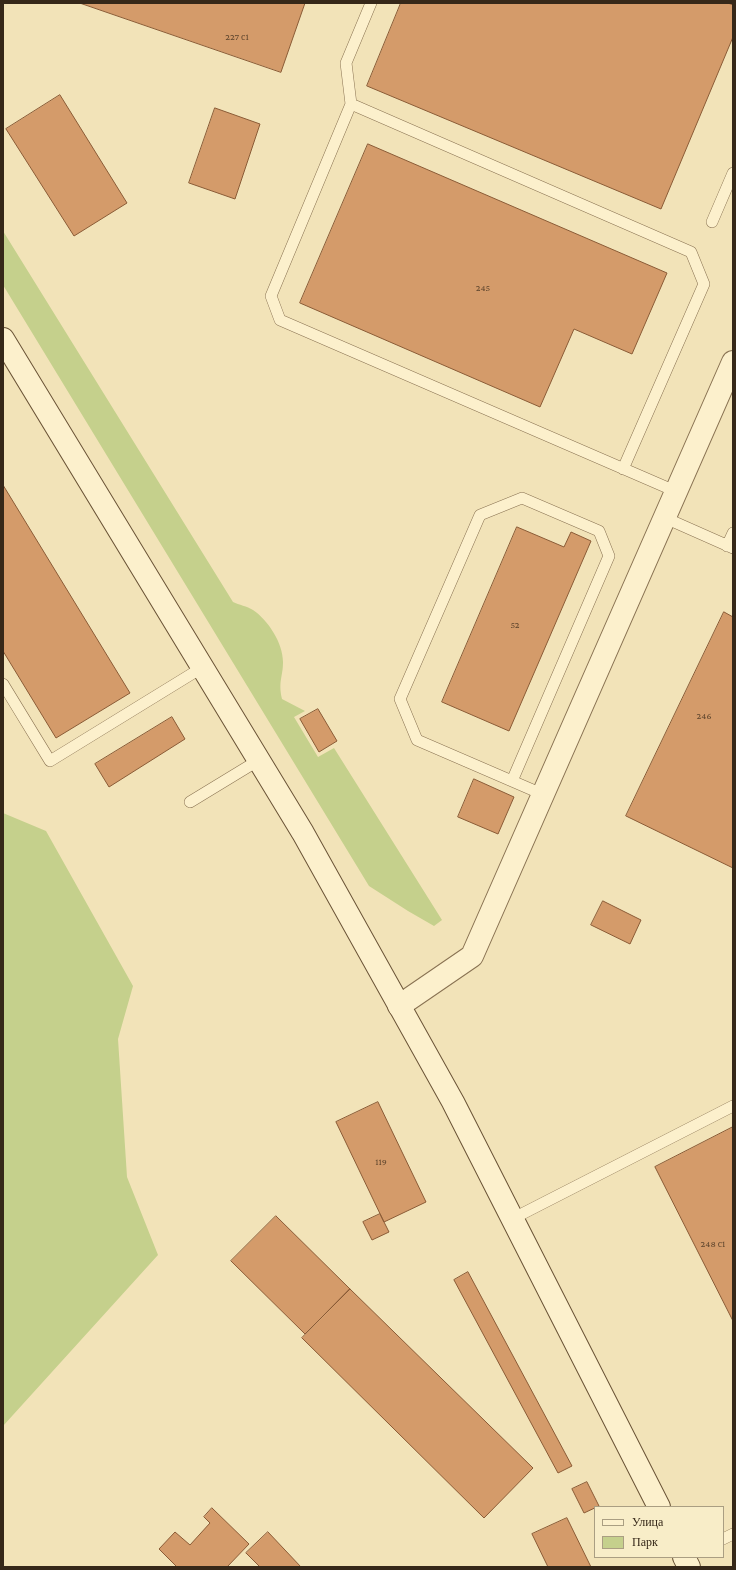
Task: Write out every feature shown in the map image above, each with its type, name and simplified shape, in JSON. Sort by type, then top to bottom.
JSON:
[{"type":"street","points":[[3,339],[303,833],[453,1102],[658,1506]]},
{"type":"street","points":[[399,1006],[472,956],[663,517],[733,362]]},
{"type":"lane","points":[[371,3],[346,63],[351,104],[271,296],[280,320],[675,491]]},
{"type":"lane","points":[[351,104],[691,252],[704,284],[623,469]]},
{"type":"lane","points":[[712,222],[733,173]]},
{"type":"lane","points":[[512,781],[609,556],[599,531],[522,498],[480,515],[400,699],[417,740],[542,794]]},
{"type":"lane","points":[[663,517],[730,547],[733,533]]},
{"type":"lane","points":[[3,684],[50,761],[203,667]]},
{"type":"lane","points":[[190,802],[259,760]]},
{"type":"lane","points":[[512,1219],[733,1106]]},
{"type":"lane","points":[[724,1538],[733,1534]]},
{"type":"green space","points":[[3,231],[233,602],[248,607],[259,614],[274,633],[280,647],[283,662],[280,688],[282,699],[305,711],[294,717],[318,757],[334,748],[442,920],[434,926],[369,886],[3,285]]},
{"type":"green space","points":[[3,813],[46,831],[133,986],[118,1039],[127,1177],[158,1255],[3,1426]]},
{"type":"building","points":[[80,3],[305,3],[281,72]]},
{"type":"building","points":[[401,3],[728,3],[733,5],[733,37],[661,209],[367,86]]},
{"type":"building","points":[[60,95],[127,203],[74,236],[6,129]]},
{"type":"building","points":[[215,108],[260,124],[235,199],[189,183]]},
{"type":"building","points":[[368,144],[667,273],[632,354],[574,329],[540,407],[300,303]]},
{"type":"building","points":[[3,485],[130,693],[56,738],[3,651]]},
{"type":"building","points":[[517,527],[564,547],[571,532],[591,541],[509,731],[442,702]]},
{"type":"building","points":[[724,612],[733,617],[733,868],[626,816]]},
{"type":"building","points":[[318,709],[337,741],[319,752],[300,719]]},
{"type":"building","points":[[172,717],[185,739],[109,787],[95,764]]},
{"type":"building","points":[[474,779],[514,797],[498,834],[458,817]]},
{"type":"building","points":[[603,901],[641,920],[630,944],[591,925]]},
{"type":"building","points":[[378,1102],[426,1202],[384,1222],[336,1122]]},
{"type":"building","points":[[733,1127],[733,1321],[655,1167]]},
{"type":"building","points":[[380,1214],[389,1232],[372,1240],[363,1222]]},
{"type":"building","points":[[276,1216],[350,1289],[305,1334],[231,1261]]},
{"type":"building","points":[[468,1272],[572,1466],[558,1473],[454,1280]]},
{"type":"building","points":[[350,1289],[533,1468],[484,1518],[302,1338]]},
{"type":"building","points":[[587,1482],[599,1506],[594,1506],[594,1508],[584,1513],[572,1489]]},
{"type":"building","points":[[212,1508],[249,1544],[227,1567],[177,1567],[159,1549],[175,1532],[190,1545],[210,1523],[204,1517]]},
{"type":"building","points":[[567,1518],[591,1567],[548,1567],[532,1534]]},
{"type":"building","points":[[268,1532],[301,1567],[260,1567],[246,1553]]}]
